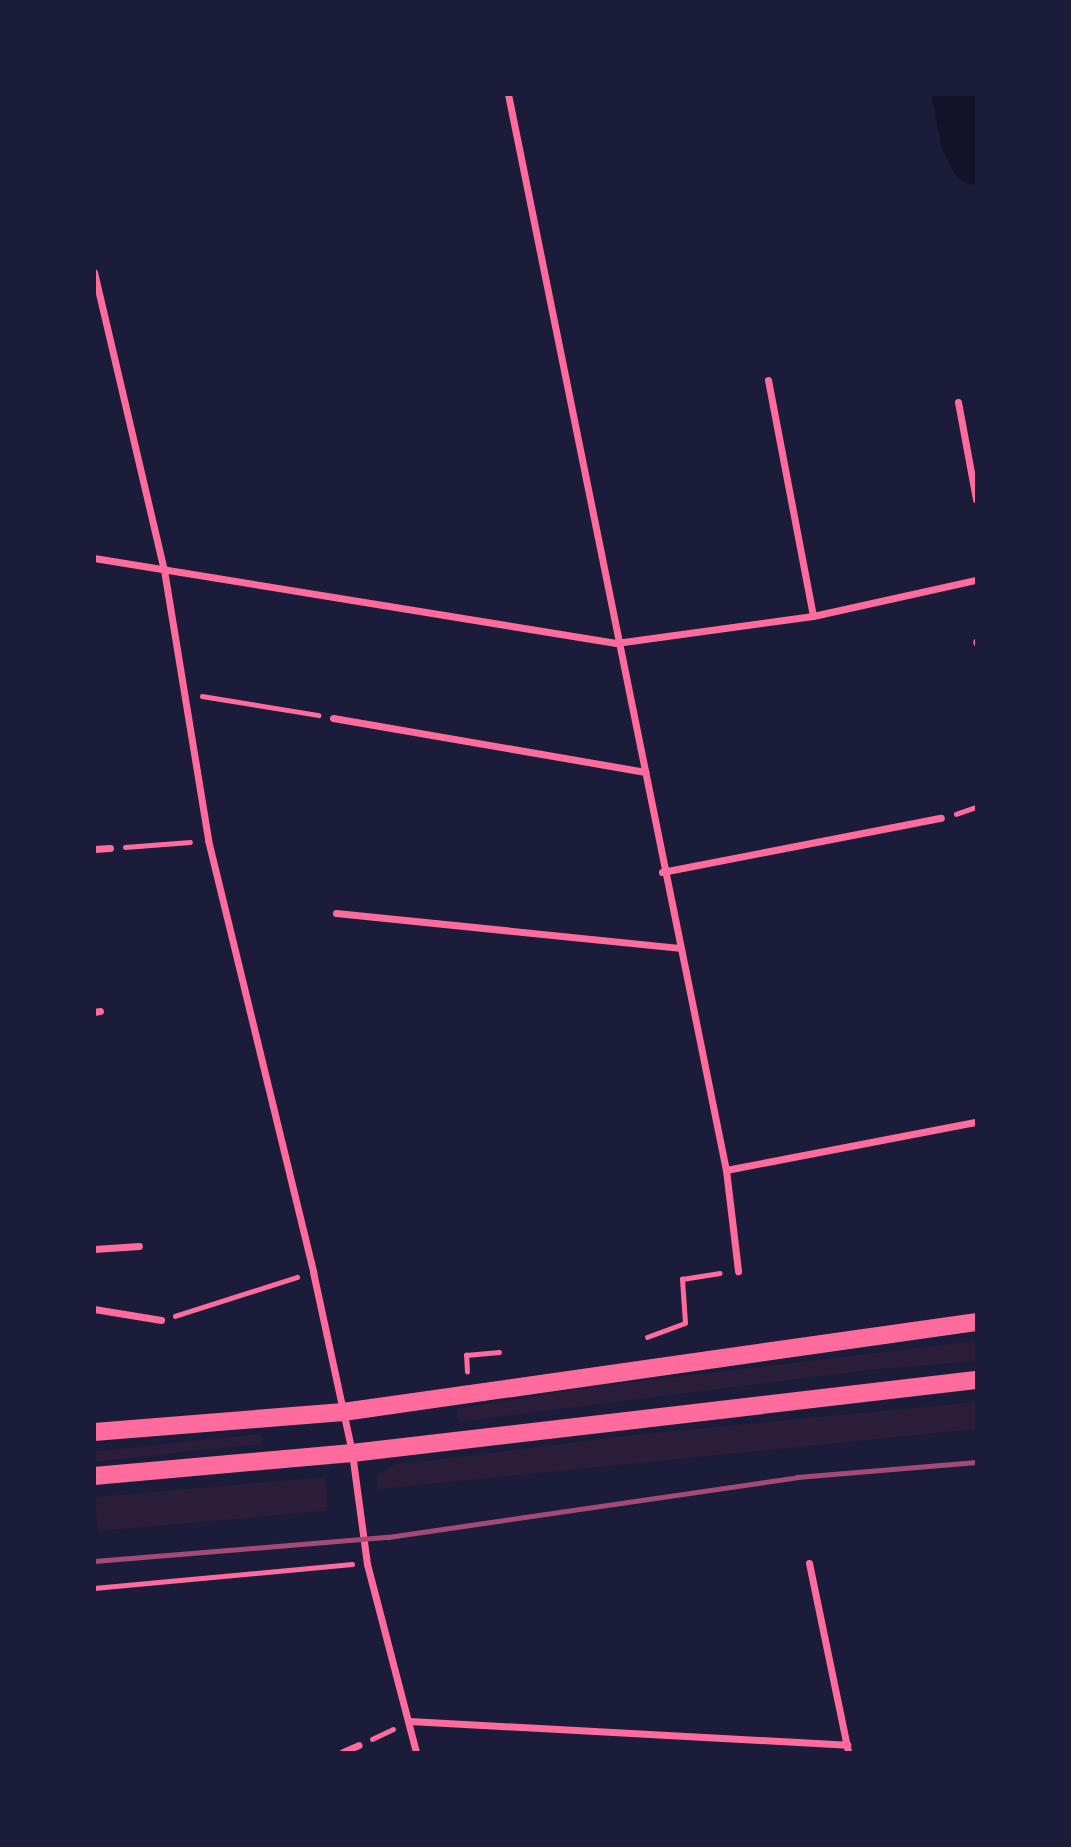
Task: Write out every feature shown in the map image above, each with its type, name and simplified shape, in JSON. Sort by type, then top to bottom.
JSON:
[{"type":"main road","points":[[94,1432],[342,1412],[976,1322]]},
{"type":"main road","points":[[94,1476],[352,1453],[976,1380]]},
{"type":"street","points":[[508,94],[616,643],[645,772],[662,872],[726,1170],[738,1271]]},
{"type":"street","points":[[94,272],[164,570],[188,694],[208,840],[313,1272],[352,1453],[367,1562],[416,1752]]},
{"type":"street","points":[[768,380],[813,616]]},
{"type":"street","points":[[958,401],[976,499]]},
{"type":"street","points":[[94,558],[616,643],[813,616],[976,580]]},
{"type":"street","points":[[333,718],[645,772]]},
{"type":"street","points":[[662,872],[942,818]]},
{"type":"street","points":[[94,849],[110,848]]},
{"type":"street","points":[[336,913],[679,948]]},
{"type":"street","points":[[726,1170],[976,1122]]},
{"type":"street","points":[[94,1249],[139,1246]]},
{"type":"street","points":[[94,1309],[161,1320]]},
{"type":"street","points":[[409,1721],[848,1749],[809,1563]]},
{"type":"street","points":[[343,1752],[359,1745]]},
{"type":"path","points":[[188,694],[333,718]]},
{"type":"path","points":[[110,848],[208,840]]},
{"type":"path","points":[[647,1337],[685,1323],[682,1279],[738,1271]]},
{"type":"path","points":[[161,1320],[313,1272]]},
{"type":"path","points":[[466,1355],[499,1352]]},
{"type":"path","points":[[94,1588],[367,1562]]},
{"type":"path","points":[[359,1745],[409,1721]]},
{"type":"shaded area","points":[[976,1341],[976,1361],[868,1370],[459,1422],[457,1409],[585,1388]]},
{"type":"shaded area","points":[[976,1402],[976,1429],[378,1489],[377,1476],[394,1465],[633,1435]]},
{"type":"shaded area","points":[[261,1434],[262,1444],[96,1461],[95,1451]]},
{"type":"shaded area","points":[[325,1477],[328,1511],[98,1531],[95,1497]]},
{"type":"waterway","points":[[958,94],[966,138],[976,159]]},
{"type":"railway","points":[[94,1561],[388,1537],[797,1477],[976,1462]]}]
